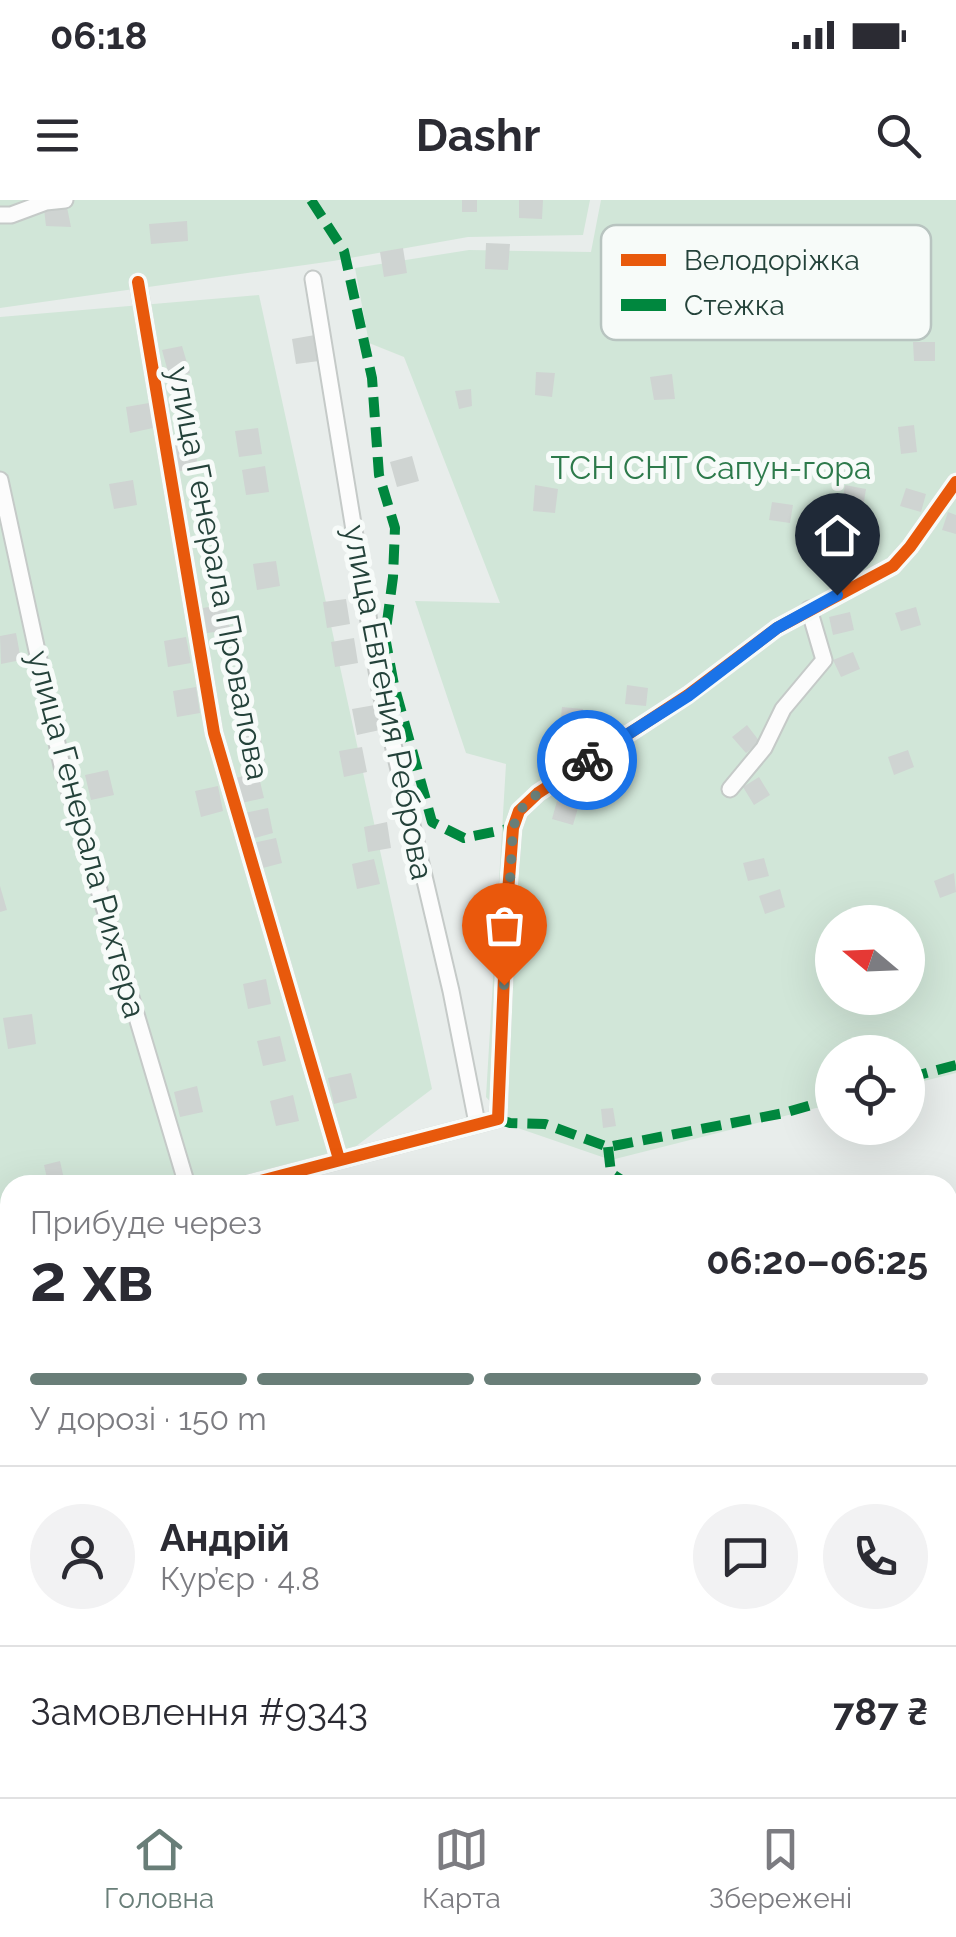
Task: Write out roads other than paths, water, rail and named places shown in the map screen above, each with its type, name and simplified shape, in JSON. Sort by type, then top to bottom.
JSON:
[{"type":"street","points":[[0,216],[65,200]]},
{"type":"street","name":"улица Евгения Реброва","points":[[313,279],[380,689],[478,1123]]},
{"type":"street","name":"улица Генерала Провалова","points":[[138,282],[214,733],[339,1159]]},
{"type":"street","name":"улица Генерала Рихтера","points":[[0,480],[62,766],[184,1175]]},
{"type":"street","points":[[282,1175],[498,1119],[507,905],[513,828],[519,811],[538,793],[688,696],[777,628],[893,566],[956,482]]},
{"type":"street","points":[[730,789],[764,748],[783,709],[824,660],[809,610]]},
{"type":"park label","name":"ТСН СНТ Сапун-гора","points":[[711,467]]}]
